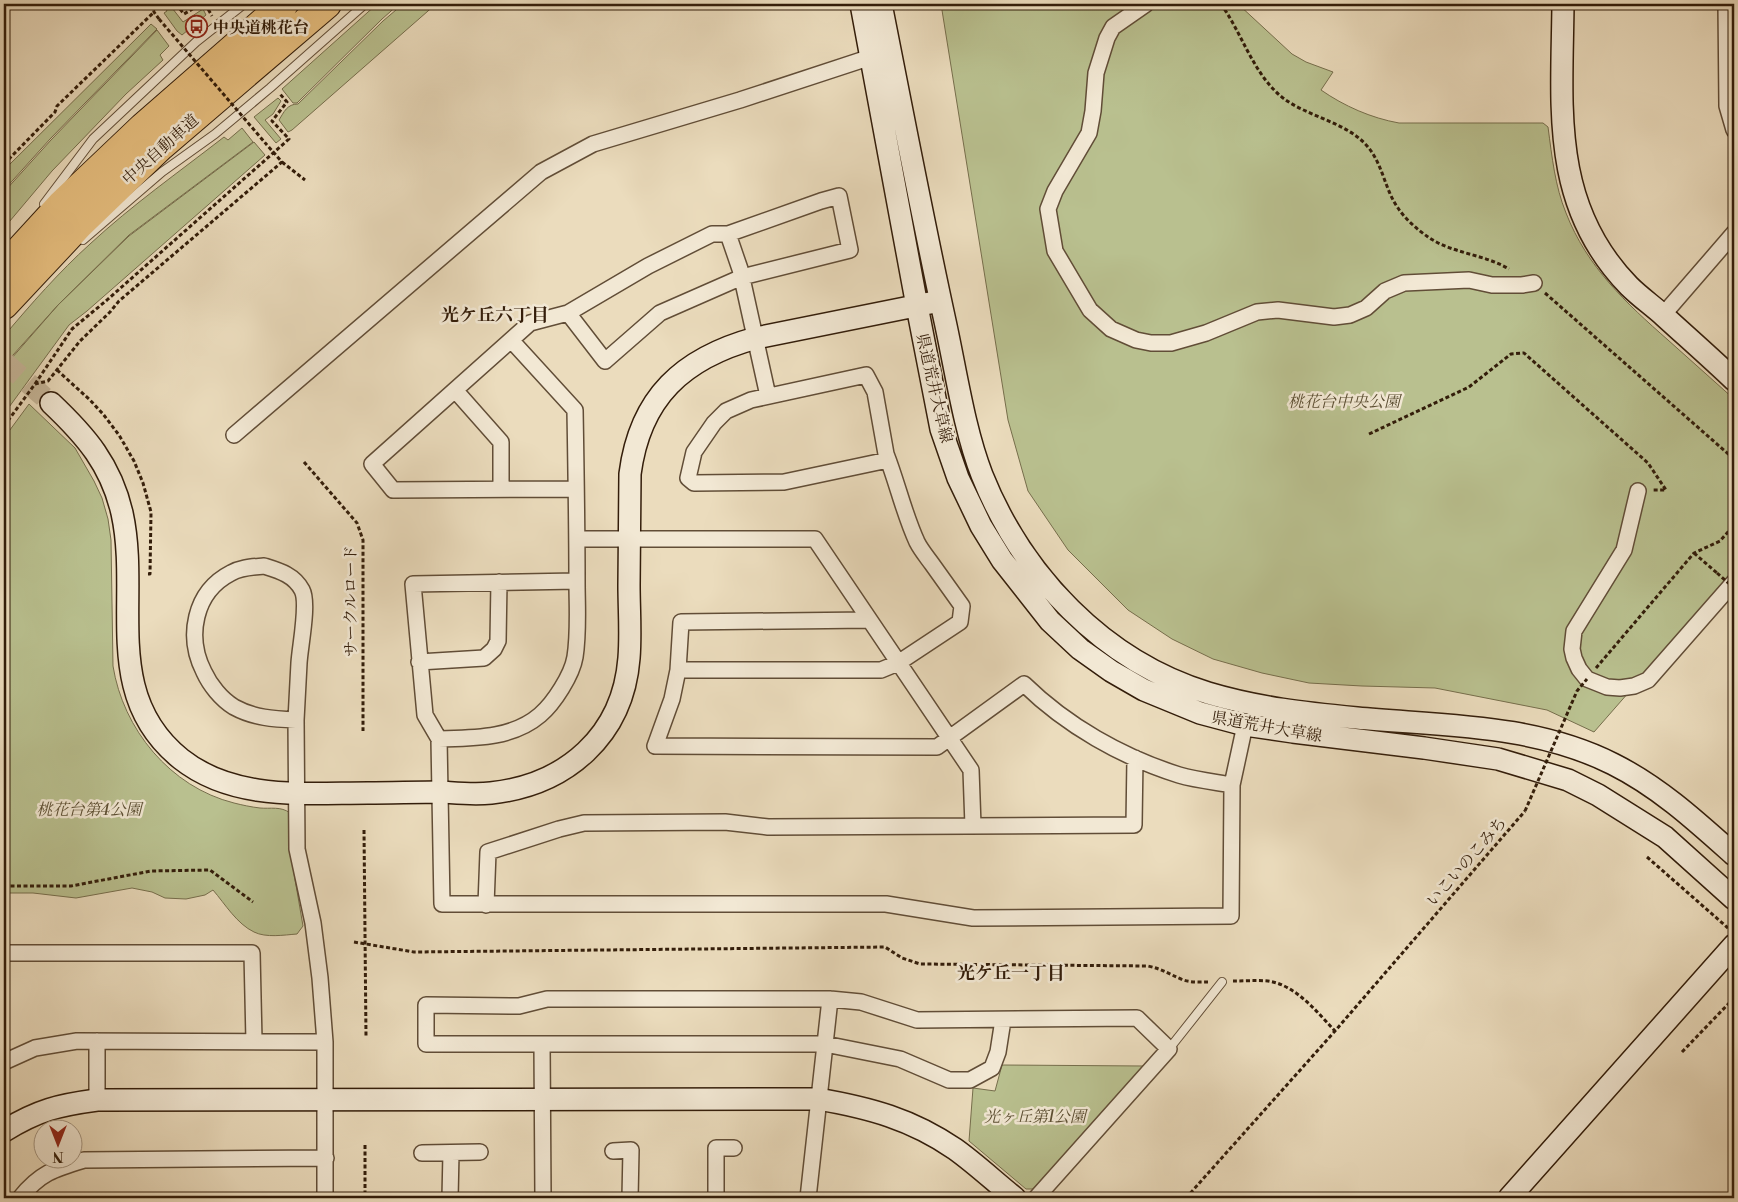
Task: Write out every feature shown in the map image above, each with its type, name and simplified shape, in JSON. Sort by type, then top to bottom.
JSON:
[{"type":"highway","name":"中央自動車道","points":[[4,267],[61,205],[143,127],[284,4]]},
{"type":"highway","name":"中央自動車道","points":[[4,306],[79,224],[161,146],[327,4]]},
{"type":"street","name":"県道荒井大草線","points":[[861,4],[941,429],[958,478],[981,526],[1002,560],[1050,621],[1080,649],[1111,671],[1144,690],[1200,713],[1245,725],[1498,760],[1568,780],[1598,795],[1665,837],[1734,899]]},
{"type":"street","name":"県道荒井大草線","points":[[881,4],[940,301],[968,427],[981,472],[1000,517],[1019,548],[1065,604],[1091,628],[1120,650],[1152,670],[1206,692],[1247,703],[1294,712],[1502,730],[1548,740],[1583,751],[1614,764],[1647,783],[1678,806],[1734,855]]},
{"type":"street","points":[[1146,4],[1113,27],[1107,38],[1096,73],[1089,133],[1055,191],[1048,209],[1055,251],[1090,310],[1111,329],[1136,340],[1150,343],[1171,343],[1206,333],[1257,312],[1278,310],[1334,317],[1350,315],[1366,308],[1386,291],[1404,283],[1469,280],[1492,284],[1522,285],[1534,283]]},
{"type":"street","points":[[1563,4],[1562,111],[1567,165],[1572,189],[1590,233],[1630,286],[1734,380]]},
{"type":"street","points":[[1726,4],[1727,106],[1734,130]]},
{"type":"street","points":[[234,435],[541,172],[593,144],[740,100],[871,57]]},
{"type":"street","points":[[568,314],[605,361],[660,313],[742,277],[850,250],[839,196],[728,234],[712,234],[678,250],[568,314],[530,323],[372,464],[393,490],[576,489]]},
{"type":"street","points":[[1663,315],[1734,233]]},
{"type":"street","points":[[728,234],[742,277],[768,396]]},
{"type":"street","points":[[51,403],[85,437],[103,464],[116,495],[128,551],[128,652],[130,671],[139,705],[153,729],[180,759],[216,780],[258,791],[297,793],[488,793],[536,783],[556,774],[577,760],[593,745],[614,715],[621,698],[629,658],[630,474],[633,454],[641,427],[651,408],[663,392],[687,370],[728,346],[756,338],[940,301]]},
{"type":"street","points":[[439,739],[482,737],[514,730],[540,715],[555,697],[567,678],[575,658],[577,539],[575,410],[511,340]]},
{"type":"street","points":[[678,670],[882,670],[898,663],[960,622],[962,606],[918,544],[908,519],[886,454],[875,392],[866,375],[752,400],[726,412],[714,423],[694,452],[688,478],[694,483],[784,482],[888,460]]},
{"type":"street","points":[[455,390],[500,442],[501,489]]},
{"type":"street","points":[[1638,491],[1624,550],[1574,631],[1572,649],[1574,658],[1579,669],[1587,678],[1607,687],[1620,688],[1634,686],[1648,680],[1734,582]]},
{"type":"street","points":[[577,539],[815,539],[971,770],[973,826]]},
{"type":"street","points":[[296,720],[262,718],[234,707],[219,695],[208,680],[200,664],[195,645],[194,628],[198,609],[206,594],[217,582],[232,572],[247,567],[264,566],[284,572],[296,581],[303,592],[305,603],[296,720],[297,849],[319,969],[325,1042],[326,1198]]},
{"type":"street","points":[[577,581],[413,584],[425,715],[439,739],[442,904],[886,904],[973,918],[1231,916],[1232,785],[1245,725]]},
{"type":"street","points":[[420,662],[484,658],[494,649],[498,640],[499,582]]},
{"type":"street","points":[[869,620],[681,622],[678,670],[672,699],[655,746],[936,746],[1024,684],[1062,717],[1109,746],[1180,776],[1232,785]]},
{"type":"street","points":[[486,904],[488,852],[558,829],[584,823],[725,822],[768,827],[1134,825],[1135,758]]},
{"type":"street","points":[[1508,1198],[1734,945]]},
{"type":"street","points":[[4,953],[252,953],[254,1041]]},
{"type":"street","points":[[1003,1020],[998,1052],[992,1068],[970,1080],[949,1080],[900,1059],[825,1044],[426,1044],[426,1005],[520,1006],[546,999],[830,999],[861,1002],[917,1020],[1137,1018],[1169,1048],[1036,1198]]},
{"type":"street","points":[[808,1198],[830,999]]},
{"type":"street","points":[[4,1062],[35,1048],[77,1041],[325,1042]]},
{"type":"street","points":[[97,1041],[97,1100]]},
{"type":"street","points":[[542,1044],[543,1198]]},
{"type":"street","points":[[4,1131],[38,1112],[66,1104],[97,1100],[818,1099],[858,1106],[911,1124],[956,1150],[1015,1198]]},
{"type":"street","points":[[716,1198],[716,1148],[734,1148]]},
{"type":"street","points":[[613,1151],[631,1150],[630,1198]]},
{"type":"street","points":[[422,1153],[480,1152]]},
{"type":"street","points":[[450,1198],[451,1153]]},
{"type":"street","points":[[20,1198],[31,1184],[51,1170],[84,1160],[326,1158]]},
{"type":"lane","points":[[40,210],[93,140],[196,42],[244,4]]},
{"type":"lane","points":[[79,243],[162,172],[215,134],[364,4]]},
{"type":"lane","points":[[4,258],[16,242]]},
{"type":"lane","points":[[4,306],[49,269]]},
{"type":"lane","points":[[1169,1048],[1222,982]]},
{"type":"path","points":[[152,4],[154,12],[159,19],[267,145],[282,162],[305,180]]},
{"type":"path","points":[[176,4],[184,14],[201,4]]},
{"type":"path","points":[[1221,4],[1233,21],[1260,72],[1273,89],[1286,99],[1345,129],[1368,147],[1398,208],[1428,238],[1455,250],[1497,262],[1534,283],[1734,459]]},
{"type":"path","points":[[4,164],[55,112],[57,106],[154,12]]},
{"type":"path","points":[[4,426],[72,329],[289,139],[272,121],[287,102],[278,92]]},
{"type":"path","points":[[242,123],[250,117]]},
{"type":"path","points":[[35,384],[48,381],[80,341],[119,301],[282,162]]},
{"type":"path","points":[[1369,434],[1469,387],[1511,354],[1524,353],[1648,464],[1666,490],[1638,491]]},
{"type":"path","name":"サークルロード","points":[[304,462],[357,523],[363,540],[363,731]]},
{"type":"path","name":"いこいのこみち","points":[[1186,1198],[1335,1031],[1525,811],[1577,691],[1694,553],[1720,541],[1734,525]]},
{"type":"path","points":[[1694,553],[1734,588]]},
{"type":"path","points":[[364,830],[366,1037]]},
{"type":"path","points":[[1647,857],[1734,933]]},
{"type":"path","points":[[4,886],[71,886],[151,871],[210,870],[253,902]]},
{"type":"path","points":[[354,942],[414,952],[885,947],[902,958],[920,964],[1148,966],[1191,982],[1263,981],[1282,986],[1294,992],[1306,1002],[1335,1031]]},
{"type":"path","points":[[1682,1052],[1734,998]]},
{"type":"path","points":[[365,1145],[365,1198]]},
{"type":"green space","points":[[164,4],[169,4],[183,22],[203,9],[206,15],[182,35],[164,13],[167,11]]},
{"type":"green space","points":[[377,4],[399,4],[297,103],[293,103],[282,89]]},
{"type":"green space","points":[[403,4],[436,4],[288,132],[279,120],[286,109],[291,105],[298,104]]},
{"type":"green space","name":"桃花台中央公園","points":[[941,4],[1238,4],[1292,54],[1306,62],[1333,72],[1321,90],[1368,115],[1399,123],[1543,123],[1548,127],[1554,171],[1566,213],[1596,267],[1623,298],[1652,326],[1734,399],[1734,572],[1594,732],[1547,710],[1435,688],[1309,683],[1262,673],[1213,659],[1172,639],[1128,610],[1068,550],[1028,491],[1008,420]]},
{"type":"green space","points":[[151,24],[157,29],[50,139],[4,190],[4,170]]},
{"type":"green space","points":[[157,30],[169,46],[160,55],[163,60],[126,94],[52,171],[4,228],[4,192],[51,140]]},
{"type":"green space","points":[[278,98],[281,101],[273,114],[265,120],[281,139],[276,143],[254,117]]},
{"type":"green space","points":[[242,128],[253,142],[129,235],[58,305],[4,365],[4,336],[67,266],[139,202],[224,137],[228,140]]},
{"type":"green space","points":[[254,142],[265,155],[69,325],[4,414],[4,367],[58,305],[129,236]]},
{"type":"green space","name":"桃花台第4公園","points":[[29,404],[75,448],[102,498],[111,540],[113,666],[118,689],[127,712],[153,752],[170,769],[190,784],[211,795],[234,803],[260,808],[279,809],[290,813],[290,850],[303,926],[297,934],[269,936],[254,932],[237,919],[213,890],[205,895],[186,899],[165,898],[152,892],[132,888],[76,898],[33,893],[4,893],[4,438]]},
{"type":"green space","name":"光ヶ丘第1公園","points":[[1002,1065],[1144,1066],[1033,1189],[1026,1189],[969,1141],[973,1088],[995,1091]]},
{"type":"tunnel","points":[[4,362],[51,403]]},
{"type":"place","name":"中央道桃花台","points":[[197,27]]},
{"type":"district","name":"光ケ丘六丁目","points":[[495,315]]},
{"type":"district","name":"光ケ丘一丁目","points":[[1011,973]]}]
